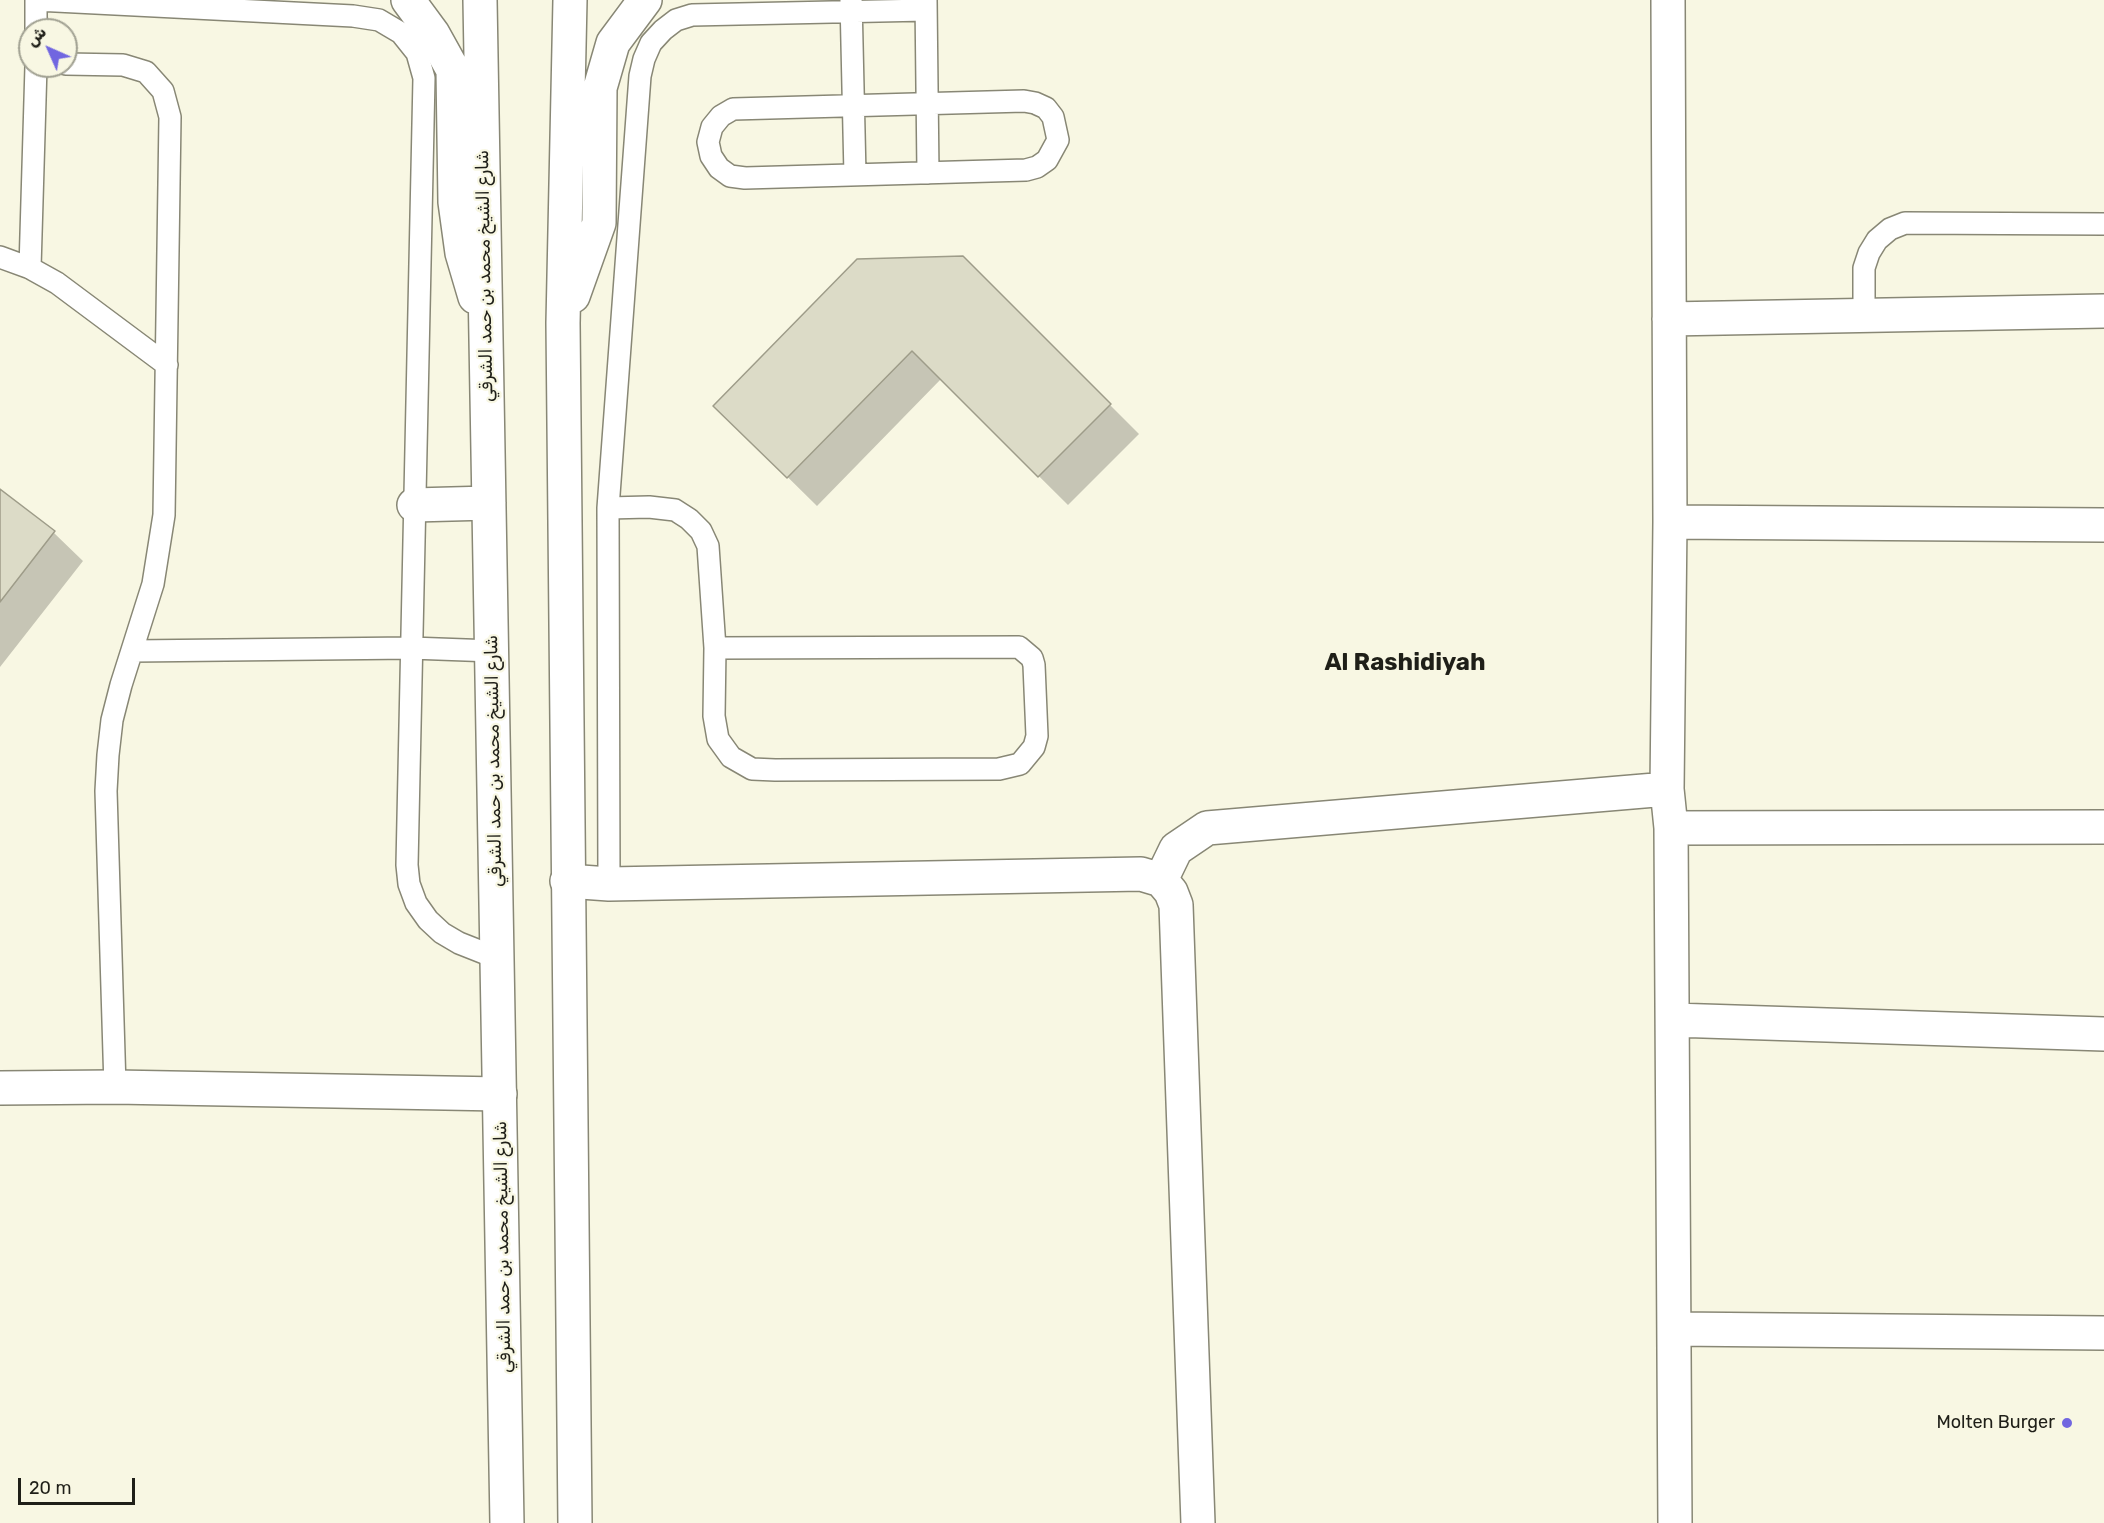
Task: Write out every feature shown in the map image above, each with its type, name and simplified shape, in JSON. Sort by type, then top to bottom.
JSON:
[{"type":"street","points":[[408,0],[434,34],[453,70],[455,202],[462,253],[488,341]]},
{"type":"street","name":"شارع الشيخ محمد بن حمد الشرقي","points":[[480,0],[488,341],[507,1523]]},
{"type":"street","points":[[570,0],[563,323],[575,1523]]},
{"type":"street","points":[[563,323],[599,223],[600,88],[613,43],[645,0]]},
{"type":"street","points":[[1668,0],[1670,522],[1667,789],[1671,828],[1675,1523]]},
{"type":"street","points":[[1669,319],[2104,311]]},
{"type":"street","points":[[414,505],[489,503]]},
{"type":"street","points":[[1670,522],[2104,525]]},
{"type":"street","points":[[1161,880],[1176,849],[1207,828],[1667,789]]},
{"type":"street","points":[[1671,828],[2104,827]]},
{"type":"street","points":[[567,881],[609,884],[1141,874],[1161,880],[1171,892],[1176,905],[1198,1523]]},
{"type":"street","points":[[1673,1020],[2104,1034]]},
{"type":"street","points":[[0,1088],[115,1087],[500,1094]]},
{"type":"street","points":[[1674,1329],[2104,1333]]},
{"type":"lane","points":[[36,18],[36,0],[353,16],[379,20],[400,33],[417,53],[424,78],[406,865],[409,884],[416,903],[442,933],[497,958]]},
{"type":"lane","points":[[609,884],[608,508],[640,76],[651,43],[669,25],[692,15],[851,6],[926,5],[928,173]]},
{"type":"lane","points":[[851,6],[855,175]]},
{"type":"lane","points":[[78,65],[134,67],[155,80],[168,103],[170,117],[164,515],[153,584],[112,720],[108,755],[106,791],[115,1087]]},
{"type":"lane","points":[[30,268],[36,78]]},
{"type":"lane","points":[[1035,102],[1046,108],[1053,117],[1058,140],[1054,151],[1037,167],[928,173],[745,178],[730,176],[719,168],[711,156],[708,142],[712,128],[721,116],[733,109],[927,103],[1035,102]]},
{"type":"lane","points":[[1864,315],[1864,268],[1869,253],[1877,240],[1890,229],[1905,223],[2104,224]]},
{"type":"lane","points":[[0,257],[30,268],[57,283],[167,365]]},
{"type":"lane","points":[[608,508],[649,507],[675,510],[689,519],[700,531],[708,546],[711,563],[715,648],[714,716],[718,739],[731,757],[752,769],[1010,768],[1020,764],[1034,747],[1037,736],[1034,665],[1026,651],[1019,647],[715,648]]},
{"type":"lane","points":[[133,651],[411,648],[492,651]]},
{"type":"building","points":[[963,256],[1111,404],[1038,477],[912,351],[787,478],[713,406],[857,259]]},
{"type":"building","points":[[0,489],[55,531],[0,602]]},
{"type":"place","name":"Molten Burger","points":[[2067,1423]]},
{"type":"district","name":"Al Rashidiyah","points":[[1405,663]]}]
